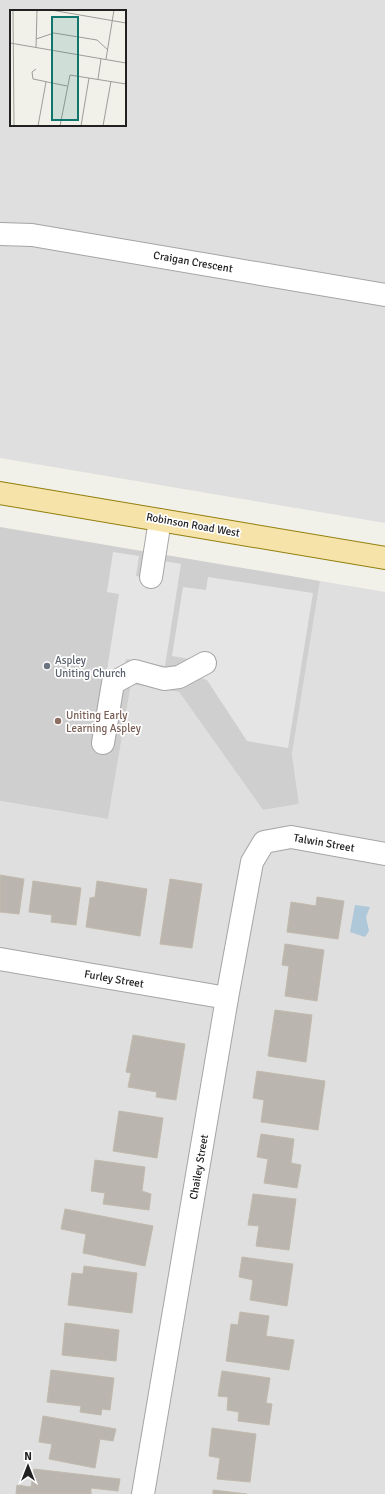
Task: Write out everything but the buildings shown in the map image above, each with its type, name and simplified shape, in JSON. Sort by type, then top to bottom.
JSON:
[{"type":"main road","name":"Robinson Road West","points":[[0,493],[385,558]]},
{"type":"street","name":"Craigan Crescent","points":[[0,234],[32,235],[385,294]]},
{"type":"street","points":[[151,577],[160,520]]},
{"type":"street","points":[[103,743],[113,683],[136,665],[164,679],[178,677],[205,663]]},
{"type":"street","name":"Talwin Street","points":[[264,842],[291,837],[385,854]]},
{"type":"street","name":"Chailey Street","points":[[143,1494],[227,998],[252,862],[264,842]]},
{"type":"street","name":"Furley Street","points":[[0,959],[227,998]]},
{"type":"shaded area","points":[[0,0],[385,0],[385,523],[0,458]]},
{"type":"shaded area","points":[[0,527],[320,581],[292,754],[299,804],[263,810],[179,692],[131,684],[108,819],[0,801]]},
{"type":"shaded area","points":[[113,552],[139,556],[136,576],[160,580],[164,561],[181,564],[165,666],[126,659],[125,665],[114,671],[107,670],[119,594],[107,592]]},
{"type":"shaded area","points":[[208,577],[313,593],[288,748],[247,741],[207,680],[200,678],[190,659],[172,656],[183,587],[206,590]]},
{"type":"shaded area","points":[[320,581],[385,592],[385,1494],[0,1494],[0,801],[108,819],[131,684],[179,692],[263,810],[299,804],[292,754]]},
{"type":"water","points":[[355,905],[370,907],[366,917],[369,931],[365,937],[350,932]]},
{"type":"place","name":"Aspley Uniting Church","points":[[47,666]]},
{"type":"place","name":"Uniting Early Learning Aspley","points":[[58,721]]}]
